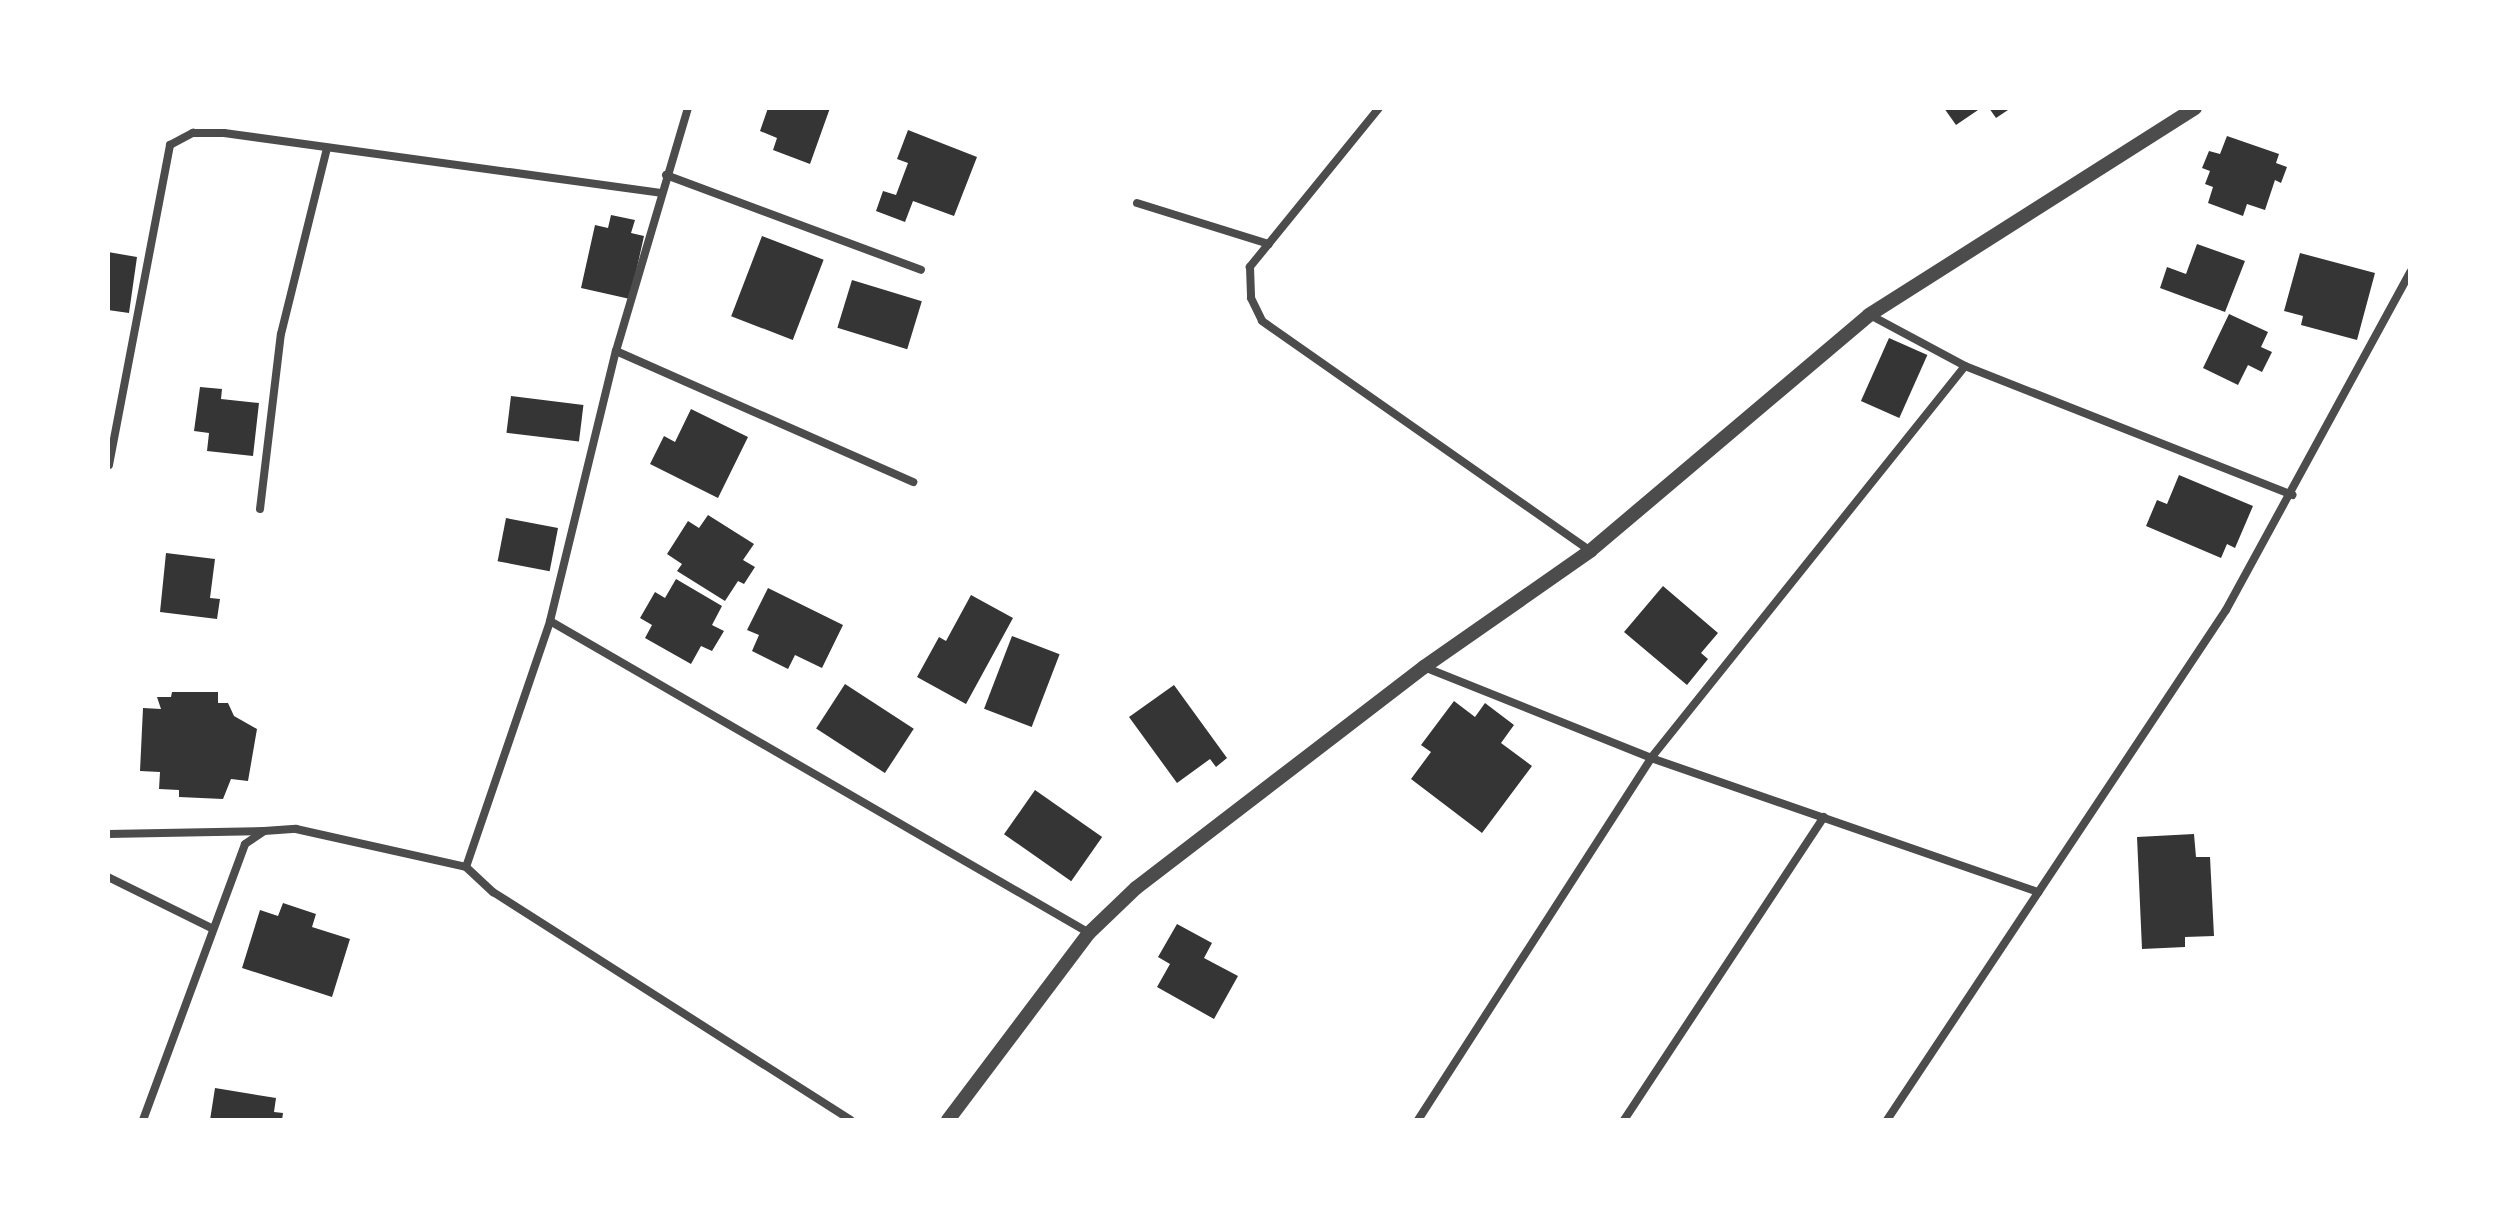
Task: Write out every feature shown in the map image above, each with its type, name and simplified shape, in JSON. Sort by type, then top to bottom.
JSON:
[{"type":"street","points":[[466,867],[550,621],[616,351],[688,108]]},
{"type":"street","points":[[1379,108],[1250,267],[1251,298],[1262,321],[1590,551]]},
{"type":"street","points":[[948,1120],[1089,933],[1136,888],[1424,667],[1590,551],[1869,315],[2195,108]]},
{"type":"street","points":[[109,465],[170,145],[193,133],[224,133],[661,193]]},
{"type":"street","points":[[260,509],[281,334],[327,148]]},
{"type":"street","points":[[666,175],[921,270]]},
{"type":"street","points":[[1137,203],[1269,244]]},
{"type":"street","points":[[1887,1120],[2226,610],[2292,495],[2410,272]]},
{"type":"street","points":[[1869,315],[1965,366],[2292,495]]},
{"type":"street","points":[[616,351],[913,482]]},
{"type":"street","points":[[1418,1120],[1651,758],[1965,366]]},
{"type":"street","points":[[550,621],[1089,933]]},
{"type":"street","points":[[1424,667],[1651,758],[2039,892]]},
{"type":"street","points":[[1624,1120],[1824,817]]},
{"type":"street","points":[[108,834],[296,829],[466,867],[493,892],[851,1120]]},
{"type":"street","points":[[143,1120],[211,928],[245,844],[264,831]]},
{"type":"street","points":[[108,877],[211,928]]},
{"type":"building","points":[[768,108],[830,108],[810,164],[773,150],[777,138],[760,131]]},
{"type":"building","points":[[1944,108],[1981,108],[1956,125]]},
{"type":"building","points":[[1989,108],[2011,108],[1996,118]]},
{"type":"building","points":[[908,130],[977,157],[954,216],[913,201],[905,222],[876,211],[883,191],[896,195],[908,163],[897,159]]},
{"type":"building","points":[[2227,136],[2279,154],[2276,163],[2287,167],[2281,183],[2275,180],[2265,210],[2247,204],[2243,216],[2208,203],[2213,187],[2205,184],[2210,171],[2202,168],[2209,151],[2220,154]]},
{"type":"building","points":[[611,215],[635,220],[631,233],[644,236],[630,299],[581,288],[595,225],[608,228]]},
{"type":"building","points":[[762,236],[824,260],[793,340],[731,316]]},
{"type":"building","points":[[2197,244],[2245,261],[2225,312],[2160,288],[2167,267],[2186,274]]},
{"type":"building","points":[[108,252],[137,257],[129,313],[108,310]]},
{"type":"building","points":[[2300,253],[2375,273],[2357,340],[2301,325],[2303,316],[2284,311]]},
{"type":"building","points":[[852,280],[922,301],[907,349],[837,328]]},
{"type":"building","points":[[2229,314],[2268,332],[2261,347],[2272,352],[2262,372],[2248,365],[2238,385],[2203,368]]},
{"type":"building","points":[[1889,338],[1927,355],[1899,418],[1861,401]]},
{"type":"building","points":[[200,387],[222,389],[221,399],[259,403],[253,456],[207,451],[209,433],[194,431]]},
{"type":"building","points":[[511,396],[583,405],[579,442],[506,433]]},
{"type":"building","points":[[691,409],[748,437],[718,498],[650,464],[664,436],[675,442]]},
{"type":"building","points":[[2179,475],[2253,506],[2235,548],[2227,544],[2221,558],[2146,526],[2157,500],[2167,504]]},
{"type":"building","points":[[708,515],[754,544],[743,560],[755,567],[744,584],[738,581],[725,601],[677,571],[682,564],[667,554],[688,521],[699,528]]},
{"type":"building","points":[[506,518],[558,528],[550,571],[498,561]]},
{"type":"building","points":[[166,553],[215,559],[210,598],[220,599],[217,619],[160,612]]},
{"type":"building","points":[[676,579],[722,606],[712,625],[724,631],[712,651],[701,646],[691,664],[645,638],[652,625],[640,618],[655,592],[665,598]]},
{"type":"building","points":[[1663,586],[1718,633],[1701,653],[1708,659],[1687,685],[1624,632]]},
{"type":"building","points":[[768,588],[843,625],[822,668],[795,655],[788,669],[752,651],[759,635],[747,630]]},
{"type":"building","points":[[971,595],[1013,618],[966,704],[917,677],[939,637],[946,641]]},
{"type":"building","points":[[1012,636],[1060,654],[1032,727],[984,709]]},
{"type":"building","points":[[845,684],[914,729],[885,773],[816,728]]},
{"type":"building","points":[[1174,685],[1227,758],[1216,767],[1210,759],[1177,783],[1129,717]]},
{"type":"building","points":[[172,692],[218,692],[218,703],[228,703],[234,716],[257,729],[248,781],[231,779],[223,799],[179,797],[179,790],[159,789],[160,772],[140,771],[143,708],[161,709],[157,697],[171,697]]},
{"type":"building","points":[[1454,701],[1475,717],[1485,703],[1514,725],[1501,743],[1532,766],[1482,833],[1411,779],[1431,752],[1421,745]]},
{"type":"building","points":[[1035,790],[1102,837],[1071,881],[1004,834]]},
{"type":"building","points":[[2194,834],[2196,857],[2210,857],[2214,936],[2185,937],[2185,947],[2142,949],[2137,837]]},
{"type":"building","points":[[283,903],[316,914],[312,927],[350,939],[332,997],[242,968],[260,910],[278,916]]},
{"type":"building","points":[[1177,924],[1212,943],[1204,958],[1238,976],[1214,1019],[1157,987],[1170,964],[1158,957]]},
{"type":"building","points":[[215,1088],[276,1098],[274,1112],[283,1113],[282,1120],[210,1120]]}]
